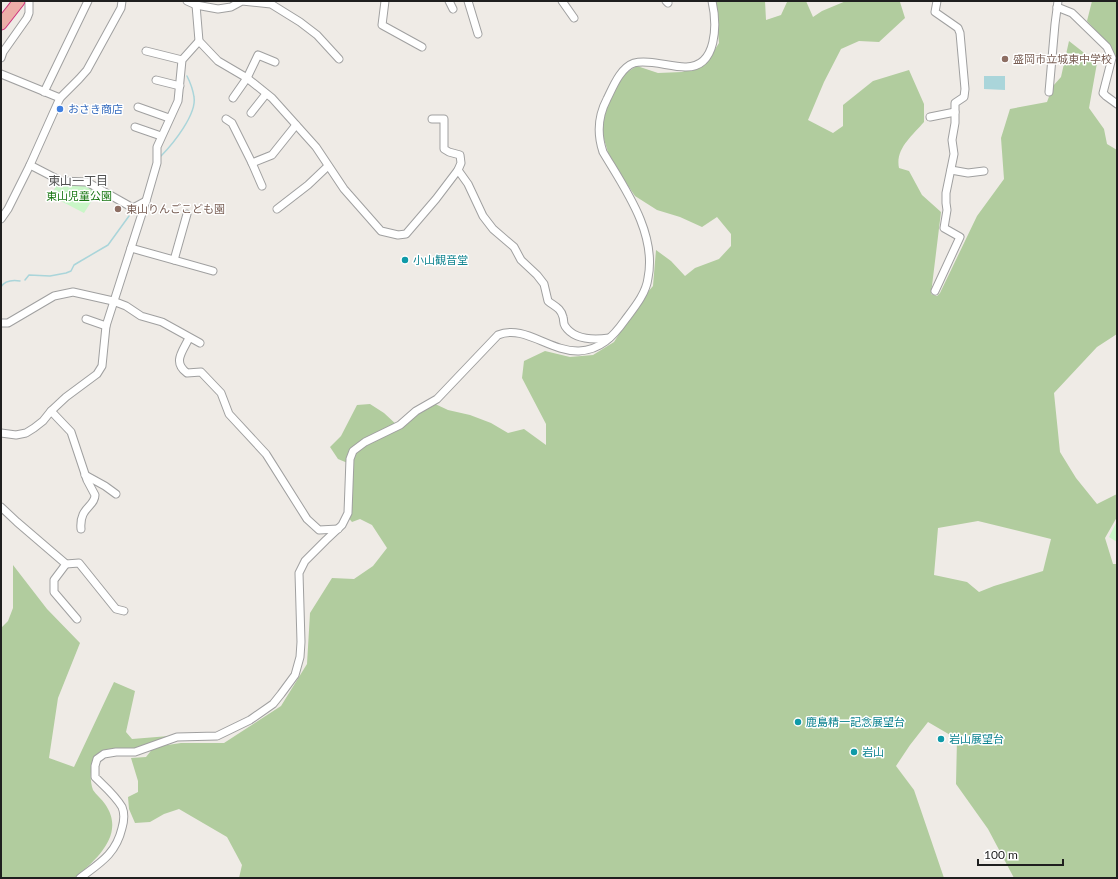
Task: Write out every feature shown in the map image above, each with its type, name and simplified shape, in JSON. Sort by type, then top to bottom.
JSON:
[{"type":"highway","points":[[1,24],[19,1]]},
{"type":"street","points":[[1,58],[27,18],[29,13],[29,1]]},
{"type":"street","points":[[44,92],[88,1]]},
{"type":"street","points":[[1,219],[8,210],[30,165],[60,98],[87,70],[121,8],[122,1]]},
{"type":"street","points":[[187,1],[196,5],[218,9],[231,7],[242,1],[271,4],[295,18],[311,31],[339,59]]},
{"type":"street","points":[[385,1],[382,25],[422,47]]},
{"type":"street","points":[[449,1],[454,9]]},
{"type":"street","points":[[468,1],[478,34]]},
{"type":"street","points":[[562,1],[574,18]]},
{"type":"street","points":[[80,878],[100,863],[112,851],[119,840],[125,819],[122,808],[115,797],[95,777],[95,766],[97,759],[104,754],[116,752],[135,752],[177,738],[217,736],[250,720],[273,704],[294,675],[300,657],[301,642],[299,573],[305,562],[342,525],[348,513],[350,459],[353,451],[365,442],[400,425],[416,411],[437,399],[498,335],[506,332],[520,332],[534,339],[570,351],[588,350],[599,346],[618,330],[642,294],[648,279],[649,252],[638,211],[603,152],[600,144],[599,127],[602,108],[621,72],[633,64],[651,63],[692,67],[705,60],[714,45],[712,1]]},
{"type":"street","points":[[935,291],[960,237],[944,228],[948,210],[946,193],[954,154],[952,140],[955,103],[964,96],[965,76],[961,38],[958,28],[935,12],[937,1]]},
{"type":"street","points":[[1049,92],[1058,4],[1072,13],[1107,47],[1112,58],[1103,93],[1117,104]]},
{"type":"street","points":[[196,5],[199,42],[218,61],[247,78],[272,98],[316,147],[344,188],[381,231],[398,235],[406,234],[436,199],[458,170],[461,162],[460,155],[444,149],[444,119],[432,119]]},
{"type":"street","points":[[1,433],[16,435],[26,433],[43,422],[66,397],[97,374],[102,366],[106,326],[157,163],[157,147],[178,101],[182,60],[199,42]]},
{"type":"street","points":[[146,51],[182,60]]},
{"type":"street","points":[[233,98],[247,78],[258,55],[275,62]]},
{"type":"street","points":[[1,74],[60,98]]},
{"type":"street","points":[[156,80],[180,86]]},
{"type":"street","points":[[251,113],[266,94]]},
{"type":"street","points":[[138,107],[169,118]]},
{"type":"street","points":[[930,117],[955,112]]},
{"type":"street","points":[[226,119],[232,123],[262,186]]},
{"type":"street","points":[[252,163],[272,155],[296,125]]},
{"type":"street","points":[[135,127],[161,136]]},
{"type":"street","points":[[30,165],[62,181],[87,182],[133,208],[146,201]]},
{"type":"street","points":[[277,209],[308,185],[328,166]]},
{"type":"street","points":[[458,170],[468,184],[483,216],[493,229],[514,247],[521,260],[544,284],[548,301],[559,309],[564,325],[578,336],[595,340],[610,338]]},
{"type":"street","points":[[951,170],[968,173],[984,171]]},
{"type":"street","points":[[174,260],[187,214]]},
{"type":"street","points":[[131,248],[213,271]]},
{"type":"street","points":[[1,323],[8,323],[54,296],[73,292],[114,301],[126,306],[140,316],[162,322],[200,343]]},
{"type":"street","points":[[86,319],[106,326]]},
{"type":"street","points":[[190,338],[179,360],[181,369],[187,373],[201,372],[221,393],[230,414],[266,454],[307,519],[319,530],[338,529]]},
{"type":"street","points":[[52,411],[71,432],[85,476],[93,490],[95,498],[82,514],[81,529]]},
{"type":"street","points":[[85,476],[105,486],[116,494]]},
{"type":"street","points":[[1,507],[66,564],[79,563],[116,609],[124,611]]},
{"type":"street","points":[[66,564],[54,580],[54,592],[77,619]]},
{"type":"green space","points":[[715,1],[765,1],[766,20],[781,15],[787,2],[789,1],[806,1],[813,17],[822,11],[846,1],[900,2],[905,18],[879,42],[859,41],[841,49],[824,82],[808,120],[833,133],[843,126],[843,105],[873,81],[909,70],[924,104],[924,122],[902,149],[898,161],[899,168],[909,171],[922,195],[941,212],[931,294],[937,296],[940,293],[977,216],[1004,179],[1001,138],[1010,109],[1047,102],[1053,86],[1061,77],[1069,41],[1097,63],[1089,108],[1104,129],[1107,144],[1117,150],[1117,334],[1097,347],[1054,393],[1060,452],[1076,478],[1097,504],[1117,494],[1117,517],[1105,538],[1113,564],[1117,564],[1117,878],[1014,878],[988,829],[956,784],[957,739],[928,722],[896,766],[914,790],[944,878],[239,878],[242,865],[227,837],[179,809],[164,814],[150,822],[135,823],[129,809],[128,797],[138,792],[138,781],[131,758],[146,757],[154,747],[181,743],[224,743],[281,706],[307,664],[310,613],[332,578],[354,579],[373,566],[387,548],[372,525],[360,519],[352,522],[347,516],[350,464],[338,459],[330,447],[341,436],[357,405],[370,404],[384,413],[398,426],[433,403],[448,410],[470,415],[491,423],[508,433],[524,429],[546,445],[546,424],[522,378],[524,361],[545,351],[570,357],[593,355],[614,342],[640,301],[653,286],[656,250],[671,261],[685,276],[695,268],[719,259],[731,246],[731,234],[717,217],[702,227],[680,217],[657,210],[635,196],[610,159],[604,139],[601,119],[621,76],[637,66],[658,73],[682,72],[707,62],[719,43]],"holes":[[[978,521],[1051,539],[1043,571],[979,592],[967,582],[934,575],[938,528]]]},
{"type":"green space","points":[[1092,1],[1117,1],[1117,64],[1110,46],[1087,21]]},
{"type":"green space","name":"東山児童公園","points":[[58,182],[86,185],[98,191],[84,213],[51,196]]},
{"type":"green space","points":[[1117,521],[1117,542],[1109,537]]},
{"type":"green space","points":[[13,565],[47,609],[80,643],[58,698],[49,758],[74,767],[114,682],[135,691],[126,732],[132,739],[194,734],[135,750],[102,751],[94,757],[91,782],[94,792],[105,804],[111,815],[111,836],[100,854],[75,878],[1,878],[1,628],[8,621],[13,608]]},
{"type":"water","points":[[984,76],[1005,76],[1005,90],[984,89]]},
{"type":"waterway","points":[[161,156],[178,137],[192,112],[194,97],[187,76]]},
{"type":"waterway","points":[[25,280],[29,275],[50,276],[71,271],[74,265],[108,245],[129,216]]},
{"type":"waterway","points":[[1,287],[7,282],[20,281]]},
{"type":"place","name":"盛岡市立城東中学校","points":[[1005,59]]},
{"type":"place","name":"おさき商店","points":[[60,109]]},
{"type":"place","name":"東山りんごこども園","points":[[118,209]]},
{"type":"place","name":"小山観音堂","points":[[405,260]]},
{"type":"place","name":"鹿島精一記念展望台","points":[[798,722]]},
{"type":"place","name":"岩山展望台","points":[[941,739]]},
{"type":"place","name":"岩山","points":[[854,752]]},
{"type":"district","name":"東山一丁目","points":[[78,181]]}]
